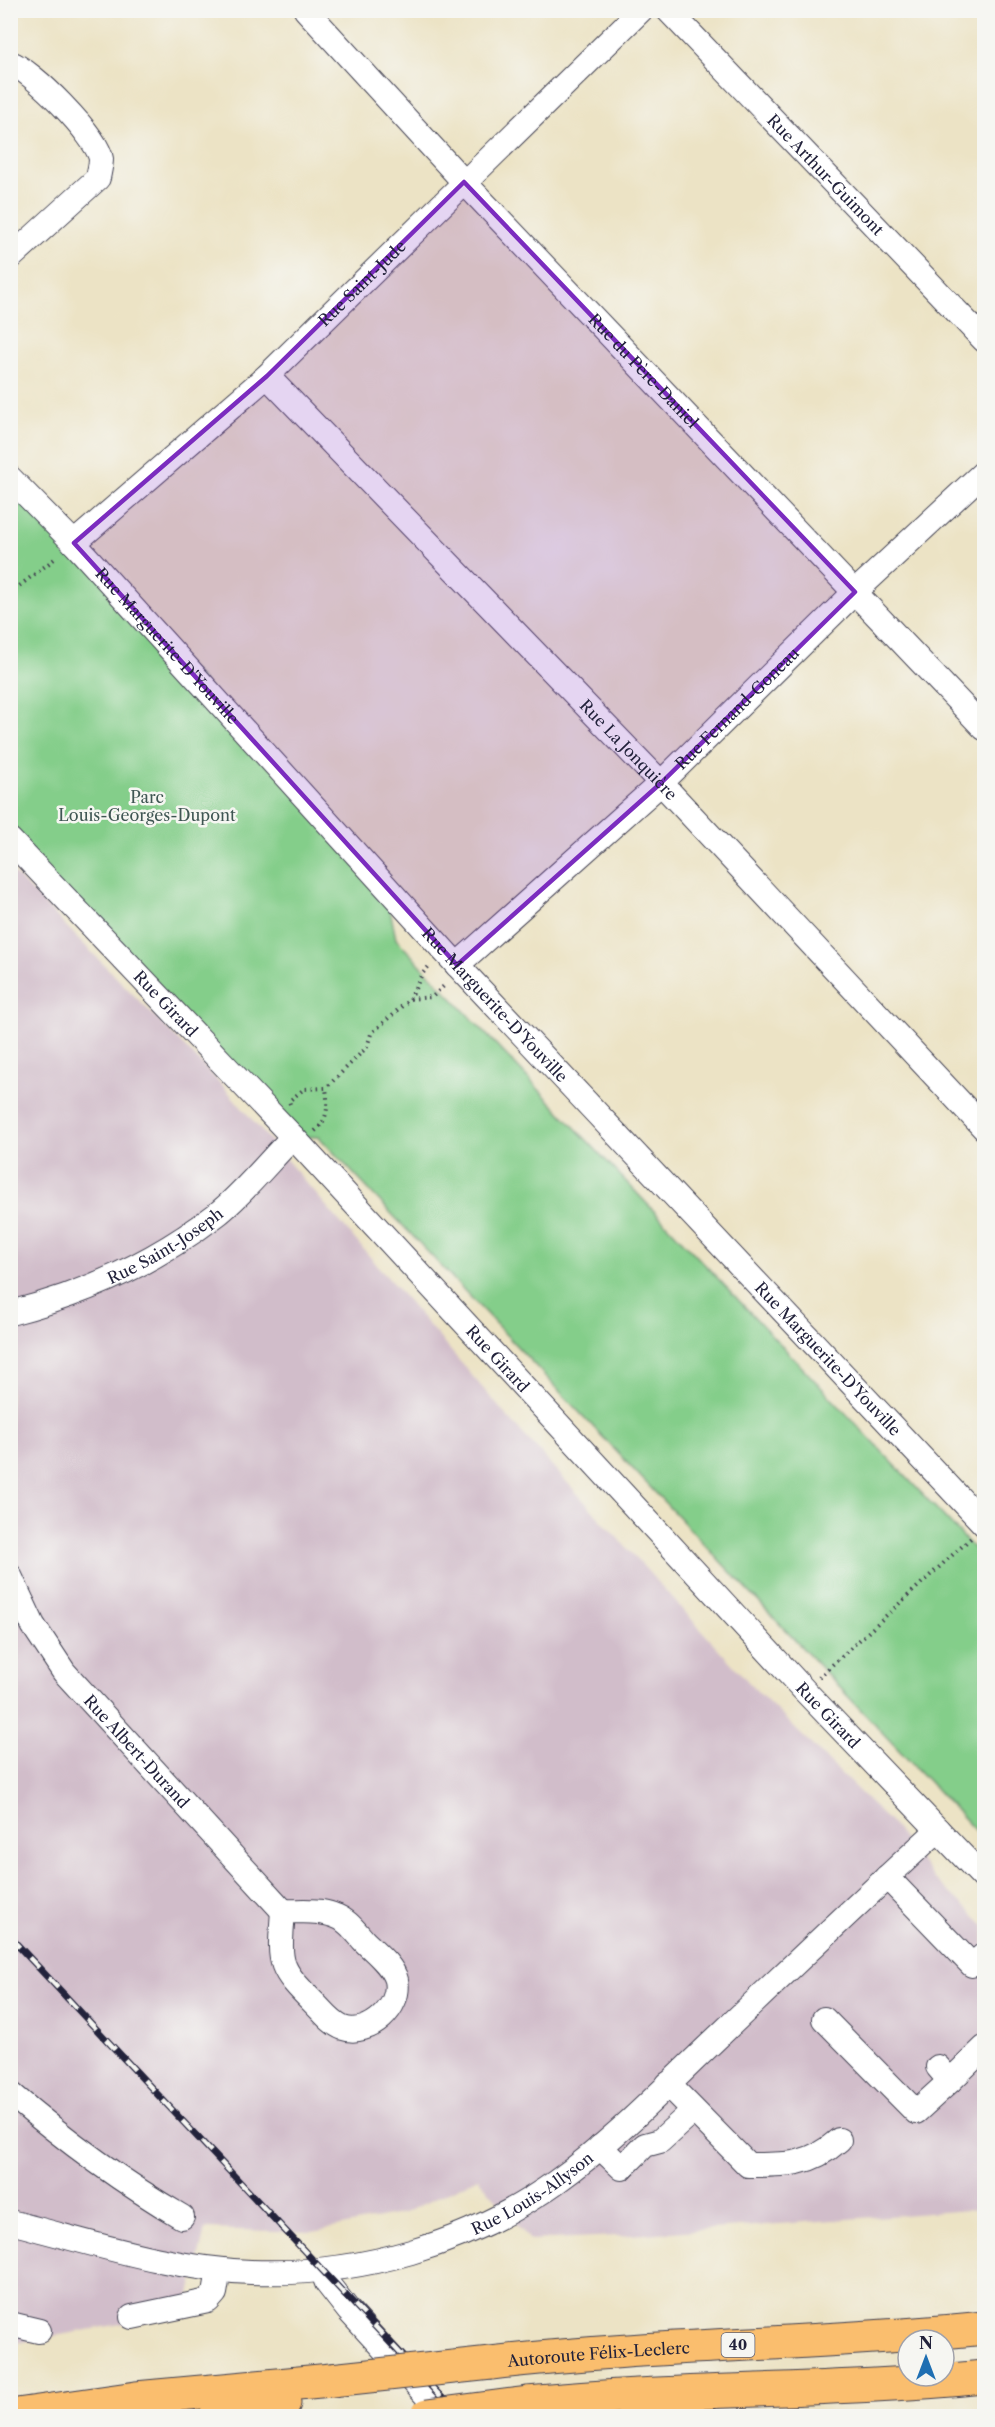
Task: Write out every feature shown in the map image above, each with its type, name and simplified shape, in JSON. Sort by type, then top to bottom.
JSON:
[{"type":"highway","name":"Autoroute Félix-Leclerc","points":[[336,2386],[491,2364],[622,2351],[872,2338],[984,2328]]},
{"type":"highway","points":[[956,2380],[984,2377]]},
{"type":"highway","points":[[427,2416],[528,2403],[648,2394],[896,2384]]},
{"type":"highway","points":[[10,2416],[136,2398],[336,2386]]},
{"type":"highway","points":[[216,2416],[336,2386]]},
{"type":"highway","points":[[678,2416],[896,2387]]},
{"type":"street","name":"Rue du Père-Daniel","points":[[306,10],[464,182],[984,728]]},
{"type":"street","name":"Rue Saint-Jude","points":[[74,543],[267,376],[641,10]]},
{"type":"street","name":"Rue Arthur-Guimont","points":[[668,10],[984,340]]},
{"type":"street","points":[[10,63],[19,66],[49,91],[93,140],[101,158],[98,177],[10,258]]},
{"type":"street","name":"Rue La Jonquière","points":[[267,376],[661,783],[984,1128]]},
{"type":"street","name":"Rue Fernand-Goneau","points":[[457,965],[661,783],[855,592],[984,472]]},
{"type":"street","name":"Rue Marguerite-D'Youville","points":[[10,478],[74,543],[457,965],[980,1529]]},
{"type":"street","name":"Rue Girard","points":[[10,840],[293,1137],[804,1690],[984,1878]]},
{"type":"street","name":"Rue Saint-Joseph","points":[[10,1313],[45,1304],[102,1284],[158,1255],[218,1214],[293,1137]]},
{"type":"street","name":"Rue Albert-Durand","points":[[10,1576],[33,1625],[64,1672],[283,1911]]},
{"type":"street","name":"Rue Louis-Allyson","points":[[10,2222],[158,2260],[219,2270],[288,2272],[322,2270],[393,2257],[467,2232],[512,2210],[543,2191],[600,2147],[938,1830]]},
{"type":"street","points":[[886,1877],[972,1965],[984,1955]]},
{"type":"street","points":[[283,1911],[323,1912],[346,1921],[394,1975],[396,1992],[386,2012],[371,2025],[359,2029],[341,2027],[331,2020],[291,1979],[283,1966],[280,1951],[283,1911]]},
{"type":"street","points":[[824,2019],[916,2112],[944,2074],[984,2048]]},
{"type":"street","points":[[668,2084],[748,2165],[804,2162],[822,2154],[839,2140]]},
{"type":"street","points":[[10,2093],[105,2169],[182,2217]]},
{"type":"street","points":[[600,2147],[622,2168],[645,2145],[660,2141],[693,2110]]},
{"type":"street","points":[[132,2317],[208,2301],[216,2294],[219,2270]]},
{"type":"street","points":[[322,2270],[327,2283],[349,2311],[445,2416]]},
{"type":"street","points":[[10,2324],[39,2331]]},
{"type":"path","points":[[10,592],[74,543]]},
{"type":"path","points":[[326,1088],[329,1108],[317,1131],[293,1137],[289,1101],[304,1089],[326,1088],[367,1047],[371,1034],[410,999],[422,974],[433,962],[457,965],[450,980],[432,997],[410,999]]},
{"type":"path","points":[[804,1690],[980,1529]]},
{"type":"highlighted area","points":[[464,182],[855,592],[661,783],[457,965],[74,543],[267,376]]},
{"type":"shaded area","points":[[10,869],[224,1087],[505,1414],[754,1688],[890,1822],[934,1878],[984,1925],[984,2209],[617,2236],[530,2240],[478,2178],[404,2213],[313,2232],[205,2229],[186,2312],[11,2344]]},
{"type":"green space","name":"Parc Louis-Georges-Dupont","points":[[10,477],[382,871],[396,939],[984,1559],[984,1840],[319,1137],[293,1137],[11,849]]},
{"type":"railway","points":[[10,1937],[459,2416]]}]
